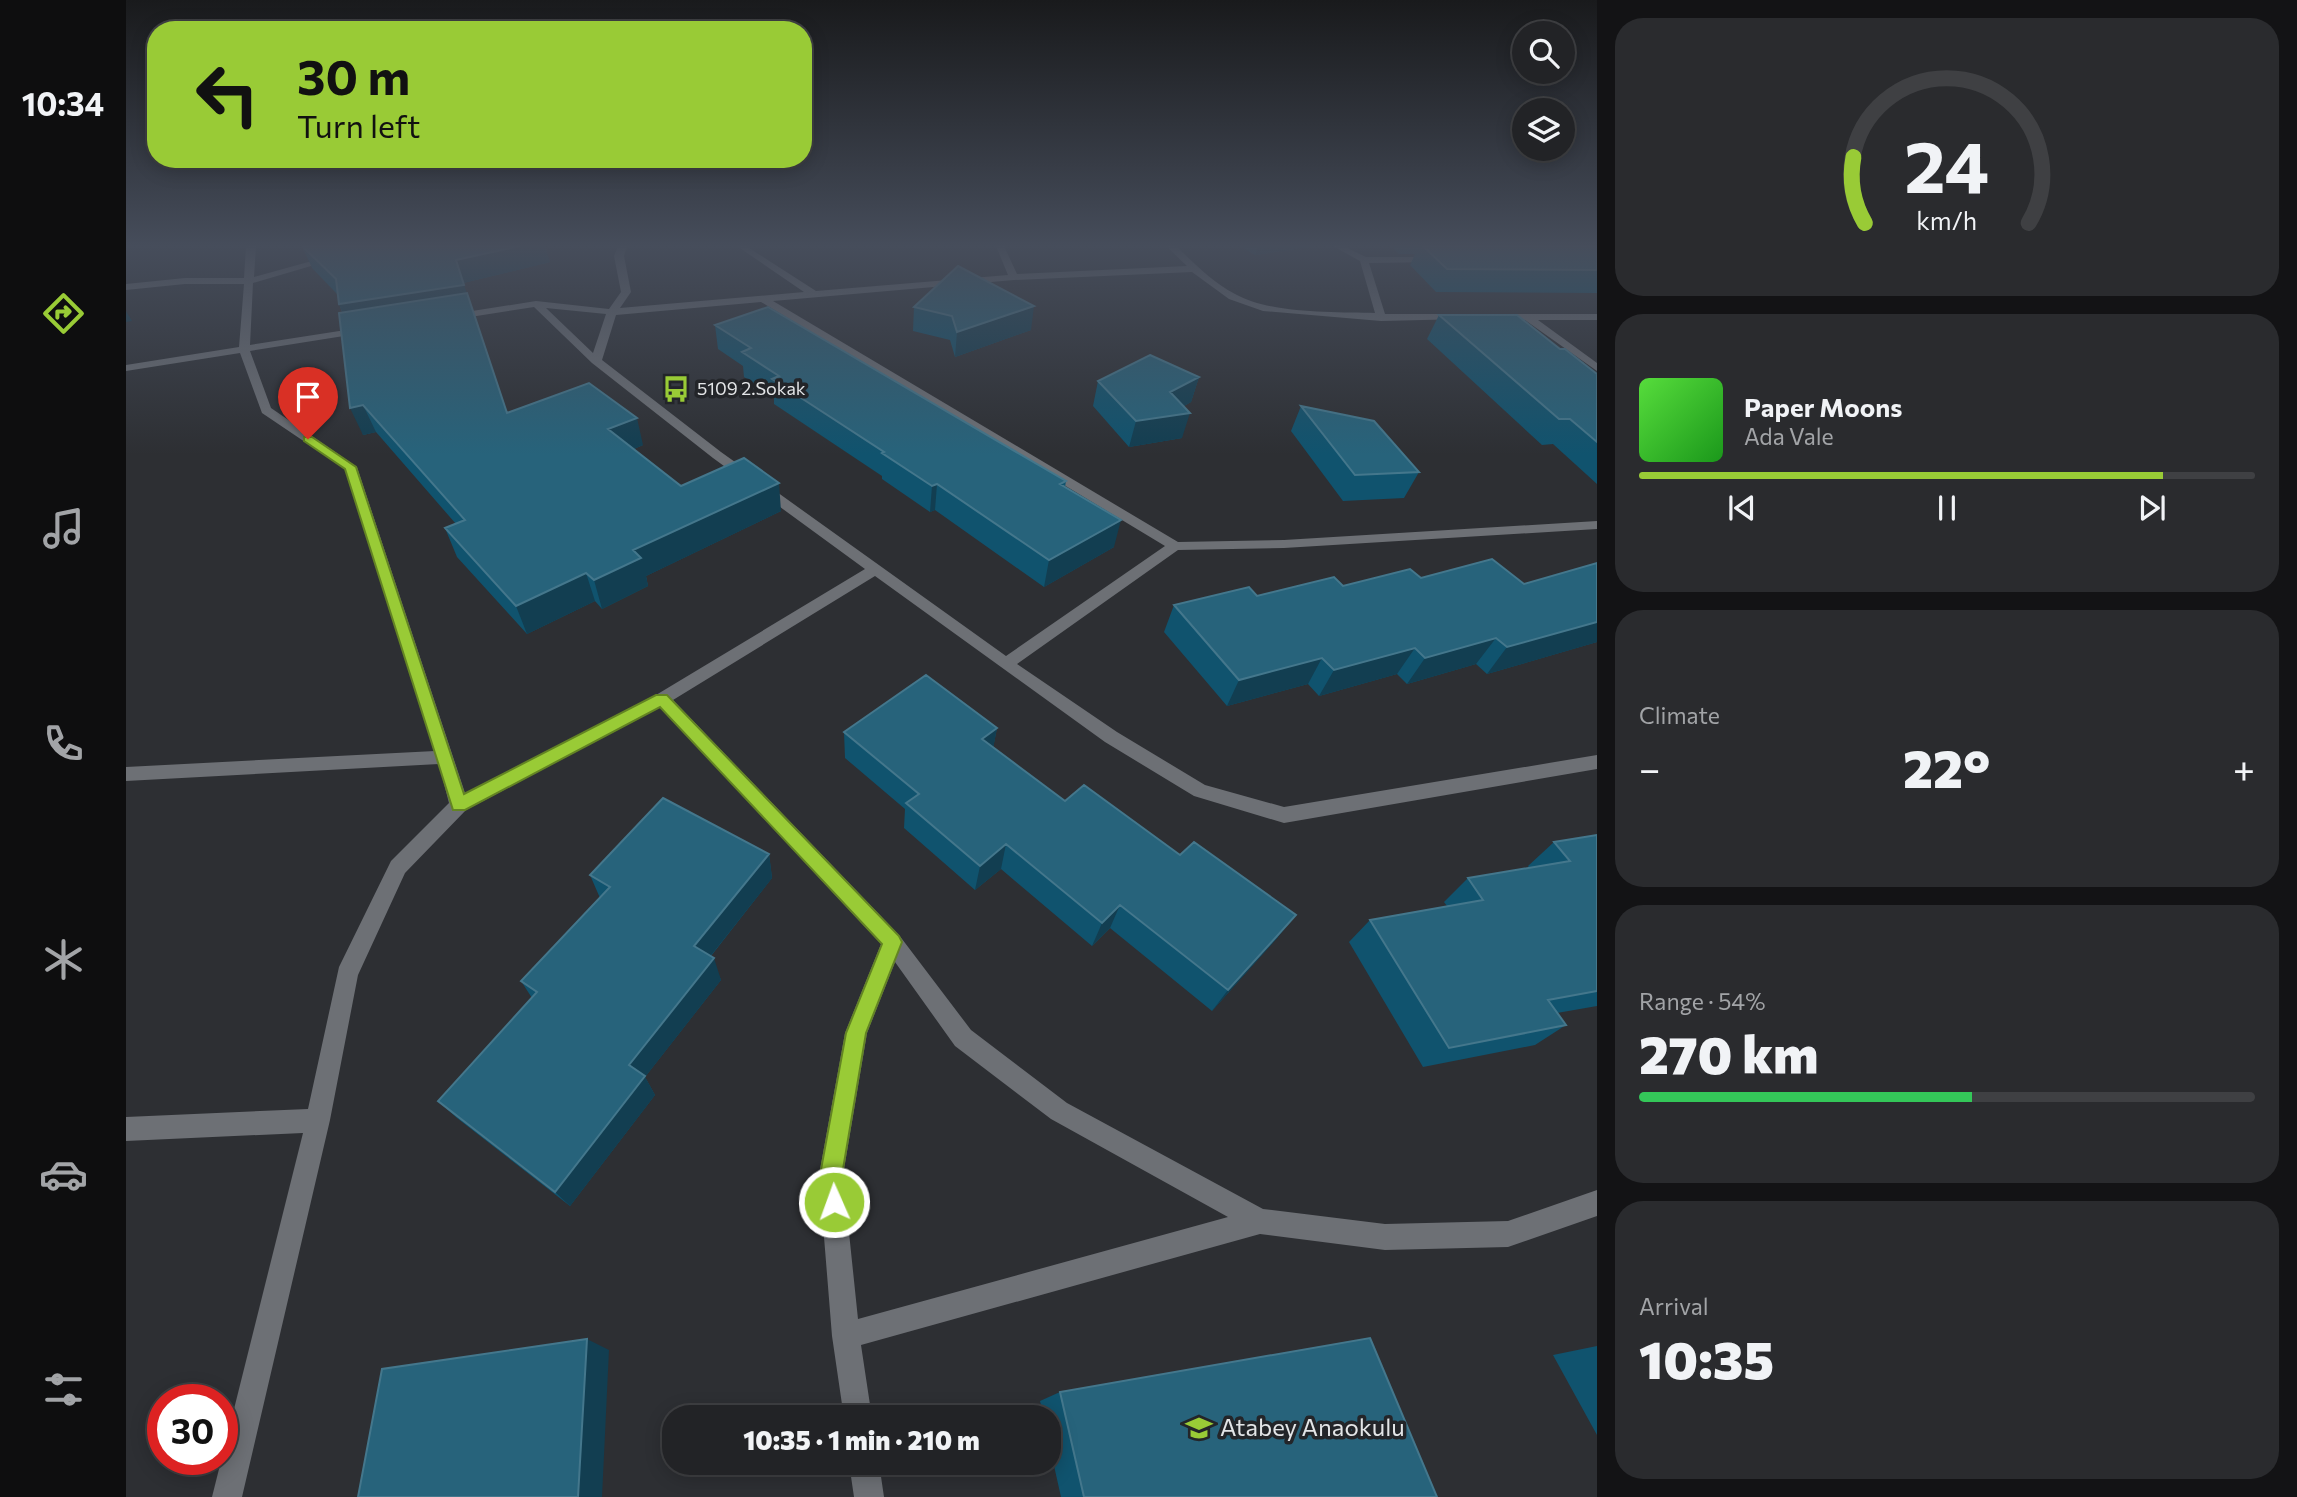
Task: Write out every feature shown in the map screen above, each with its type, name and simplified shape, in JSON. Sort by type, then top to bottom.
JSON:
[{"type":"street","points":[[247,316],[244,349],[266,410],[351,467],[446,757],[459,805]]},
{"type":"street","points":[[443,318],[457,316]]},
{"type":"street","points":[[548,316],[596,361],[717,454],[1006,664],[1111,737],[1200,791],[1284,815],[1597,762]]},
{"type":"street","points":[[596,361],[610,316]]},
{"type":"street","points":[[791,316],[1175,547],[1284,544],[1597,525]]},
{"type":"street","points":[[1353,316],[1597,317]]},
{"type":"street","points":[[1528,317],[1597,368]]},
{"type":"street","points":[[126,368],[377,329]]},
{"type":"street","points":[[1006,664],[1175,547]]},
{"type":"street","points":[[227,1497],[318,1120],[347,974],[398,867],[459,805],[662,699],[876,569]]},
{"type":"street","points":[[662,699],[892,942],[963,1038],[1059,1111],[1260,1221],[1385,1237],[1508,1234],[1597,1203]]},
{"type":"street","points":[[126,774],[446,757]]},
{"type":"street","points":[[856,1405],[846,1336],[831,1175],[856,1033],[892,942]]},
{"type":"street","points":[[126,1129],[318,1120]]},
{"type":"street","points":[[846,1336],[1260,1221]]},
{"type":"street","points":[[866,1475],[869,1497]]},
{"type":"building","points":[[339,316],[475,316],[507,413],[589,383],[637,418],[608,429],[681,486],[744,458],[779,483],[633,550],[641,558],[594,580],[586,573],[516,606],[445,528],[465,520],[363,405],[350,408]]},
{"type":"building","points":[[742,316],[783,316],[1066,481],[1060,484],[1121,520],[1049,560],[937,484],[932,486],[772,379],[779,376],[742,352],[751,348],[715,325]]},
{"type":"building","points":[[951,316],[1005,316],[957,332]]},
{"type":"building","points":[[1440,316],[1518,316],[1597,374],[1597,442],[1570,419],[1559,419]]},
{"type":"building","points":[[1150,355],[1199,377],[1170,392],[1190,413],[1136,421],[1098,381]]},
{"type":"building","points":[[1301,406],[1374,421],[1419,472],[1355,475]]},
{"type":"building","points":[[1492,559],[1524,584],[1597,563],[1597,622],[1507,647],[1496,638],[1425,658],[1415,648],[1334,670],[1322,658],[1239,680],[1174,605],[1249,587],[1257,596],[1334,577],[1343,586],[1410,569],[1421,578]]},
{"type":"building","points":[[926,675],[997,728],[982,739],[1065,801],[1084,785],[1180,855],[1194,842],[1296,915],[1228,990],[1120,905],[1102,923],[1006,844],[980,866],[906,803],[919,794],[844,732]]},
{"type":"building","points":[[663,798],[769,854],[694,946],[714,958],[629,1065],[645,1076],[555,1192],[438,1101],[537,992],[521,981],[610,887],[590,875]]},
{"type":"building","points":[[1597,835],[1597,991],[1548,1000],[1566,1025],[1449,1048],[1370,920],[1483,900],[1468,878],[1570,861],[1554,842]]},
{"type":"building","name":"Atabey Anaokulu","points":[[1370,1338],[1437,1497],[1084,1497],[1060,1392]]},
{"type":"building","points":[[587,1339],[578,1497],[358,1497],[382,1369]]},
{"type":"place","name":"5109 2.Sokak","points":[[676,389]]},
{"type":"place","name":"Atabey Anaokulu","points":[[1199,1428]]},
{"type":"route","points":[[308,439],[351,467],[446,757],[459,805],[662,699],[892,942],[856,1033],[831,1175],[834,1202]]}]
